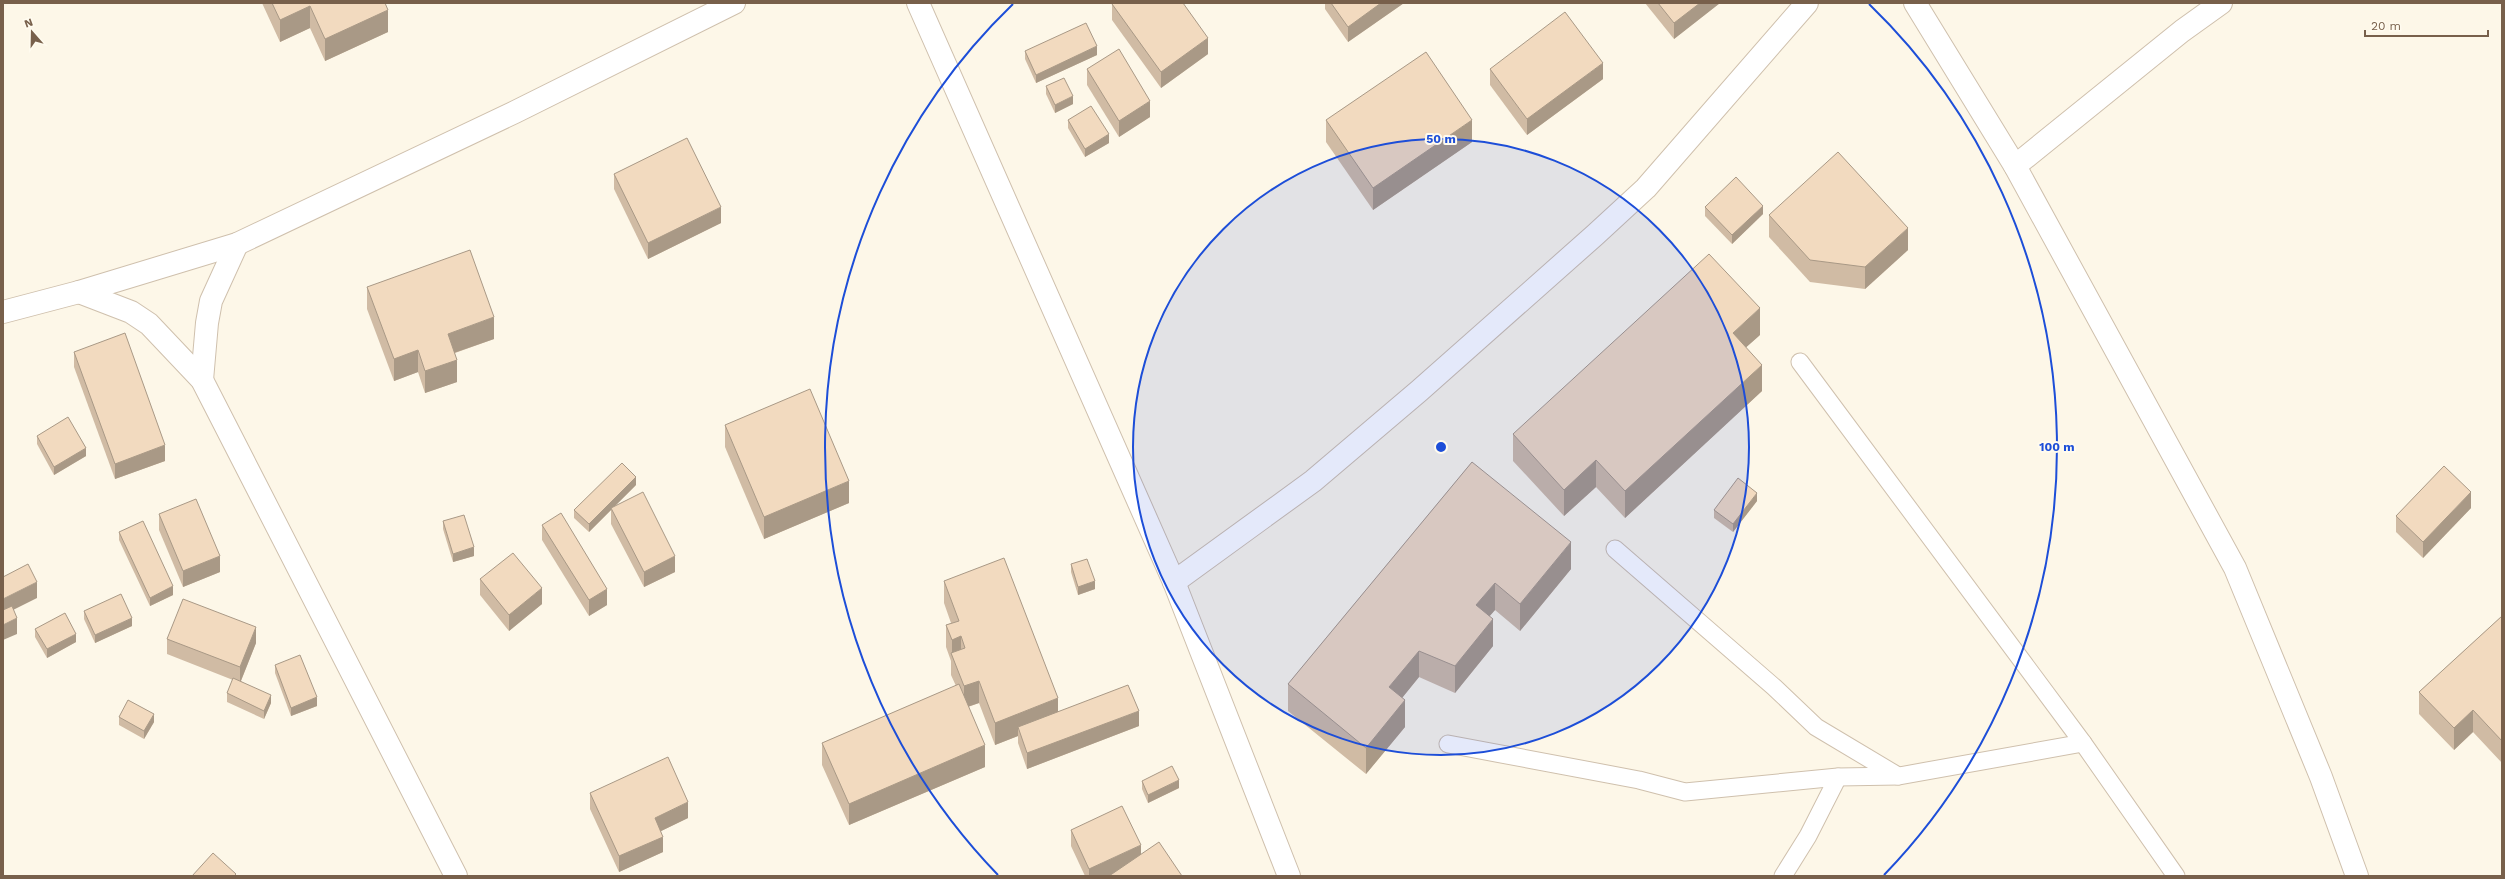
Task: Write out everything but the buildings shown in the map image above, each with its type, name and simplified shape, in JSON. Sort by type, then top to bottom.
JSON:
[{"type":"street","points":[[3,312],[79,292],[237,244],[515,112],[734,3]]},
{"type":"street","points":[[918,3],[1174,582],[1289,876]]},
{"type":"street","points":[[1174,582],[1313,481],[1419,391],[1595,235],[1646,188],[1807,3]]},
{"type":"street","points":[[1915,3],[2015,166],[2235,568],[2320,777],[2357,876]]},
{"type":"street","points":[[2015,166],[2182,31],[2221,3]]},
{"type":"street","points":[[202,380],[207,323],[211,301],[237,244]]},
{"type":"street","points":[[79,292],[131,312],[149,324],[202,380],[444,848],[456,876]]},
{"type":"lane","points":[[1800,362],[2083,743],[2176,876]]},
{"type":"lane","points":[[1614,549],[1774,687],[1816,727],[1899,776]]},
{"type":"lane","points":[[1448,744],[1639,780],[1685,792],[1838,776],[1899,776],[2083,743]]},
{"type":"lane","points":[[1783,876],[1808,836],[1838,776]]}]
